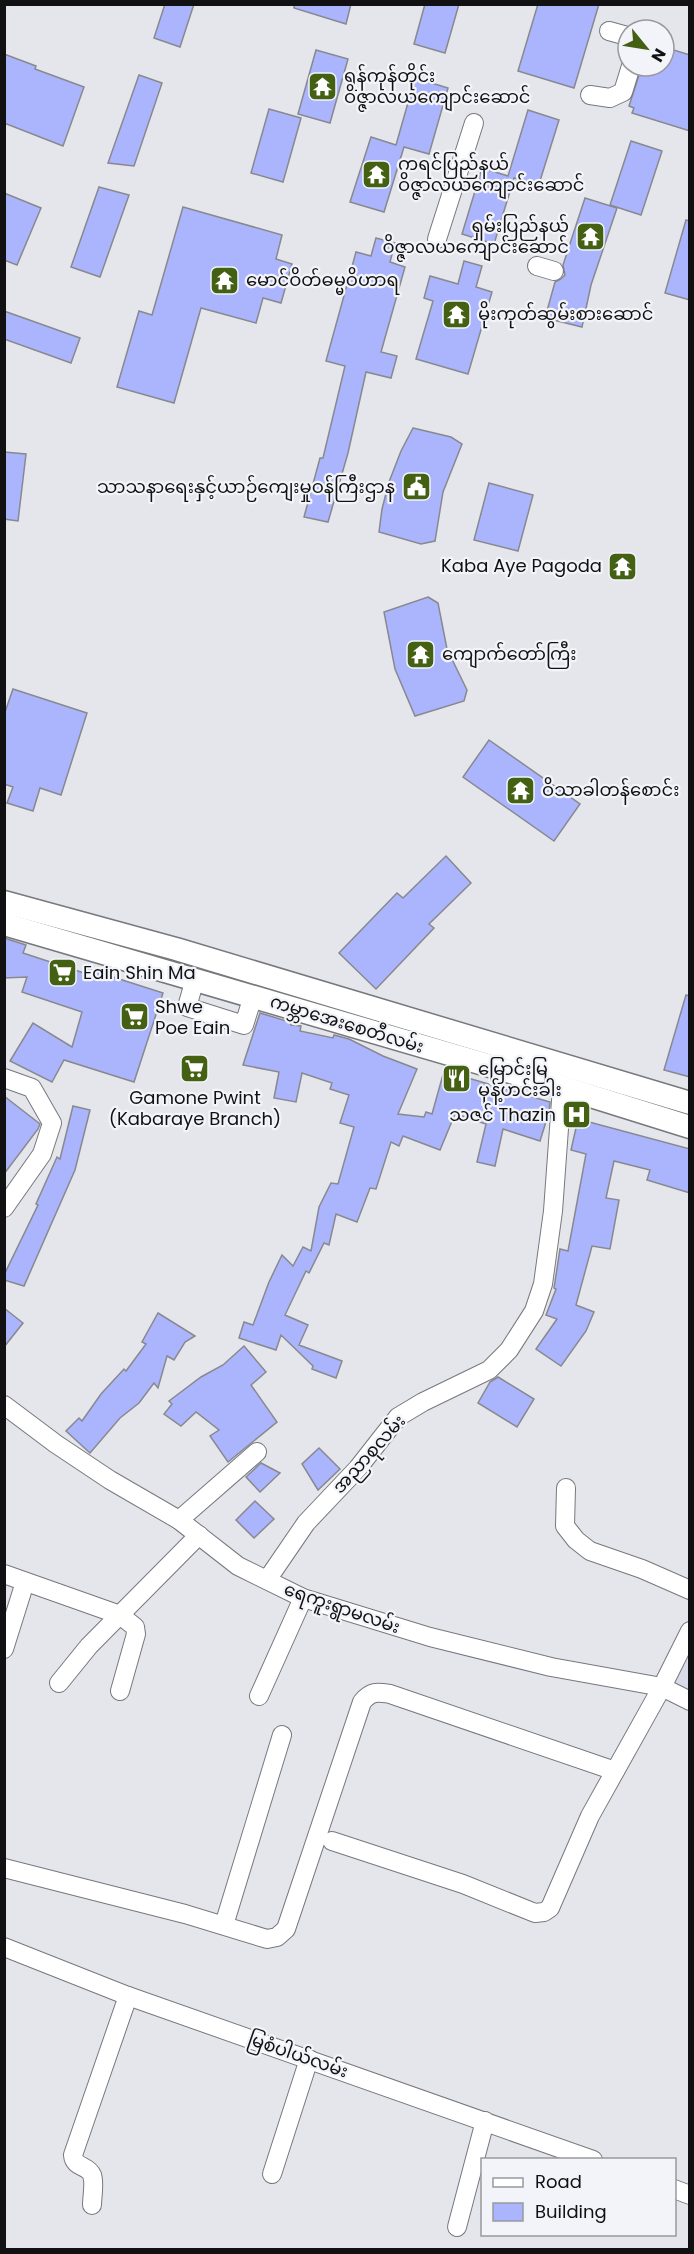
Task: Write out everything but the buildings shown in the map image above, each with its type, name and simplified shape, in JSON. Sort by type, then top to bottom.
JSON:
[{"type":"main road","name":"ကမ္ဘာအေးစေတီလမ်း","points":[[4,902],[176,949],[690,1103]]},
{"type":"main road","name":"ကမ္ဘာအေးစေတီလမ်း","points":[[4,924],[562,1087],[690,1127]]},
{"type":"street","points":[[609,31],[616,33]]},
{"type":"street","points":[[590,95],[610,98],[623,92],[628,78]]},
{"type":"street","points":[[437,239],[474,123]]},
{"type":"street","points":[[195,979],[187,1006],[244,1025],[253,996]]},
{"type":"street","points":[[4,1078],[32,1088],[52,1123],[42,1154],[4,1208]]},
{"type":"street","name":"အညာစုလမ်း","points":[[267,1580],[306,1523],[358,1468],[398,1418],[423,1402],[489,1370],[509,1350],[534,1311],[543,1284],[554,1211],[562,1087]]},
{"type":"street","name":"ရေကူးရွာမလမ်း","points":[[4,1405],[56,1444],[110,1480],[179,1520],[238,1566],[303,1598],[430,1637],[551,1666],[662,1687],[690,1701]]},
{"type":"street","points":[[179,1520],[257,1452]]},
{"type":"street","points":[[566,1488],[565,1526],[576,1540],[590,1551],[642,1569],[690,1590]]},
{"type":"street","points":[[59,1683],[89,1646],[199,1535]]},
{"type":"street","points":[[4,1574],[120,1615],[136,1629],[120,1691]]},
{"type":"street","points":[[4,1649],[25,1582]]},
{"type":"street","points":[[259,1696],[303,1598]]},
{"type":"street","points":[[332,1841],[463,1884],[535,1913],[544,1912],[550,1908],[580,1838],[690,1631]]},
{"type":"street","points":[[4,1868],[267,1939],[277,1936],[286,1929],[362,1702],[368,1695],[375,1692],[390,1694],[615,1771]]},
{"type":"street","points":[[224,1926],[282,1736]]},
{"type":"street","name":"မြစံပါယ်လမ်း","points":[[4,1947],[128,1996],[587,2158]]},
{"type":"street","points":[[92,2205],[93,2177],[91,2173],[77,2165],[73,2155],[128,1996]]},
{"type":"street","points":[[272,2174],[309,2059]]},
{"type":"street","points":[[457,2227],[485,2121]]},
{"type":"street","points":[[676,2189],[690,2195]]},
{"type":"shaded area","points":[[689,1618],[689,1702],[662,1687]]},
{"type":"place","name":"ရန်ကုန်တိုင်း ဝိဇ္ဇာလယကျောင်းဆောင်","points":[[323,86]]},
{"type":"place","name":"ကရင်ပြည်နယ် ဝိဇ္ဇာလယကျောင်းဆောင်","points":[[377,174]]},
{"type":"place","name":"ရှမ်းပြည်နယ် ဝိဇ္ဇာလယကျောင်းဆောင်","points":[[590,236]]},
{"type":"place","name":"မောင်ဝိတ်ဓမ္မဝိဟာရ","points":[[225,280]]},
{"type":"place","name":"မိုးကုတ်ဆွမ်းစားဆောင်","points":[[457,314]]},
{"type":"place","name":"သာသနာရေးနှင့်ယာဉ်ကျေးမှုဝန်ကြီးဌာန","points":[[416,487]]},
{"type":"place","name":"Kaba Aye Pagoda","points":[[623,566]]},
{"type":"place","name":"ကျောက်တော်ကြီး","points":[[421,654]]},
{"type":"place","name":"ဝိသာခါတန်စောင်း","points":[[521,790]]},
{"type":"place","name":"Eain Shin Ma","points":[[62,973]]},
{"type":"place","name":"Shwe Poe Eain","points":[[134,1017]]},
{"type":"place","name":"Gamone Pwint (Kabaraye Branch)","points":[[195,1069]]},
{"type":"place","name":"မြောင်းမြ မုန့်ဟင်းခါး","points":[[457,1079]]},
{"type":"place","name":"သဇင် Thazin","points":[[577,1115]]}]
